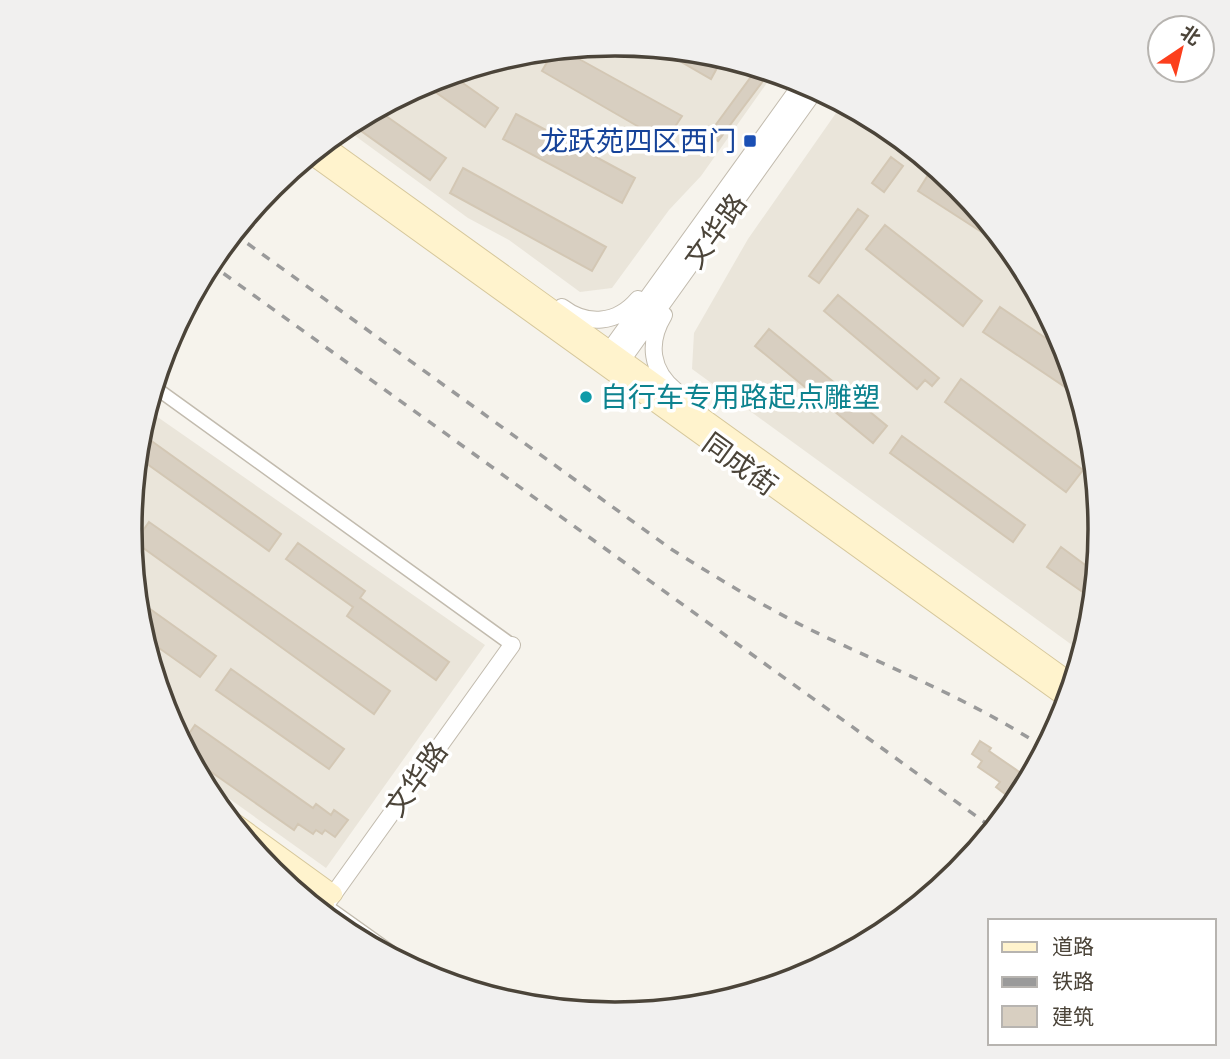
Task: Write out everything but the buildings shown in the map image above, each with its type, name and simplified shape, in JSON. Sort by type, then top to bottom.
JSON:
[{"type":"main road","name":"同成街","points":[[332,150],[467,248],[611,362],[1059,693]]},
{"type":"main road","name":"同成街","points":[[319,160],[611,362],[768,464],[1064,678]]},
{"type":"main road","points":[[286,870],[326,904]]},
{"type":"street","name":"文华路","points":[[611,362],[720,197],[796,92]]},
{"type":"street","name":"文华路","points":[[611,362],[700,252],[809,98]]},
{"type":"street","points":[[467,248],[526,282],[574,316],[600,321],[621,314],[636,302],[682,238],[720,197]]},
{"type":"street","points":[[700,252],[655,333],[653,352],[656,366],[669,386],[724,426],[768,464]]},
{"type":"street","points":[[162,393],[512,645]]},
{"type":"street","name":"文华路","points":[[326,904],[512,645]]},
{"type":"street","points":[[326,904],[352,923]]},
{"type":"shaded area","points":[[615,56],[677,60],[738,72],[768,81],[701,176],[669,210],[612,288],[580,292],[509,240],[468,218],[354,135],[406,105],[463,81],[492,72],[553,60]]},
{"type":"shaded area","points":[[837,112],[878,136],[927,174],[950,195],[991,241],[1009,266],[1040,320],[1063,377],[1079,437],[1088,530],[1084,591],[1073,646],[692,369],[694,333],[748,239]]},
{"type":"shaded area","points":[[156,416],[485,645],[326,868],[221,793],[190,739],[167,682],[151,622],[143,560],[143,499]]},
{"type":"railway","points":[[241,239],[671,549],[791,620],[959,699],[1037,744]]},
{"type":"railway","points":[[219,270],[986,824]]},
{"type":"place","name":"龙跃苑四区西门","points":[[750,141]]},
{"type":"place","name":"自行车专用路起点雕塑","points":[[586,397]]}]
